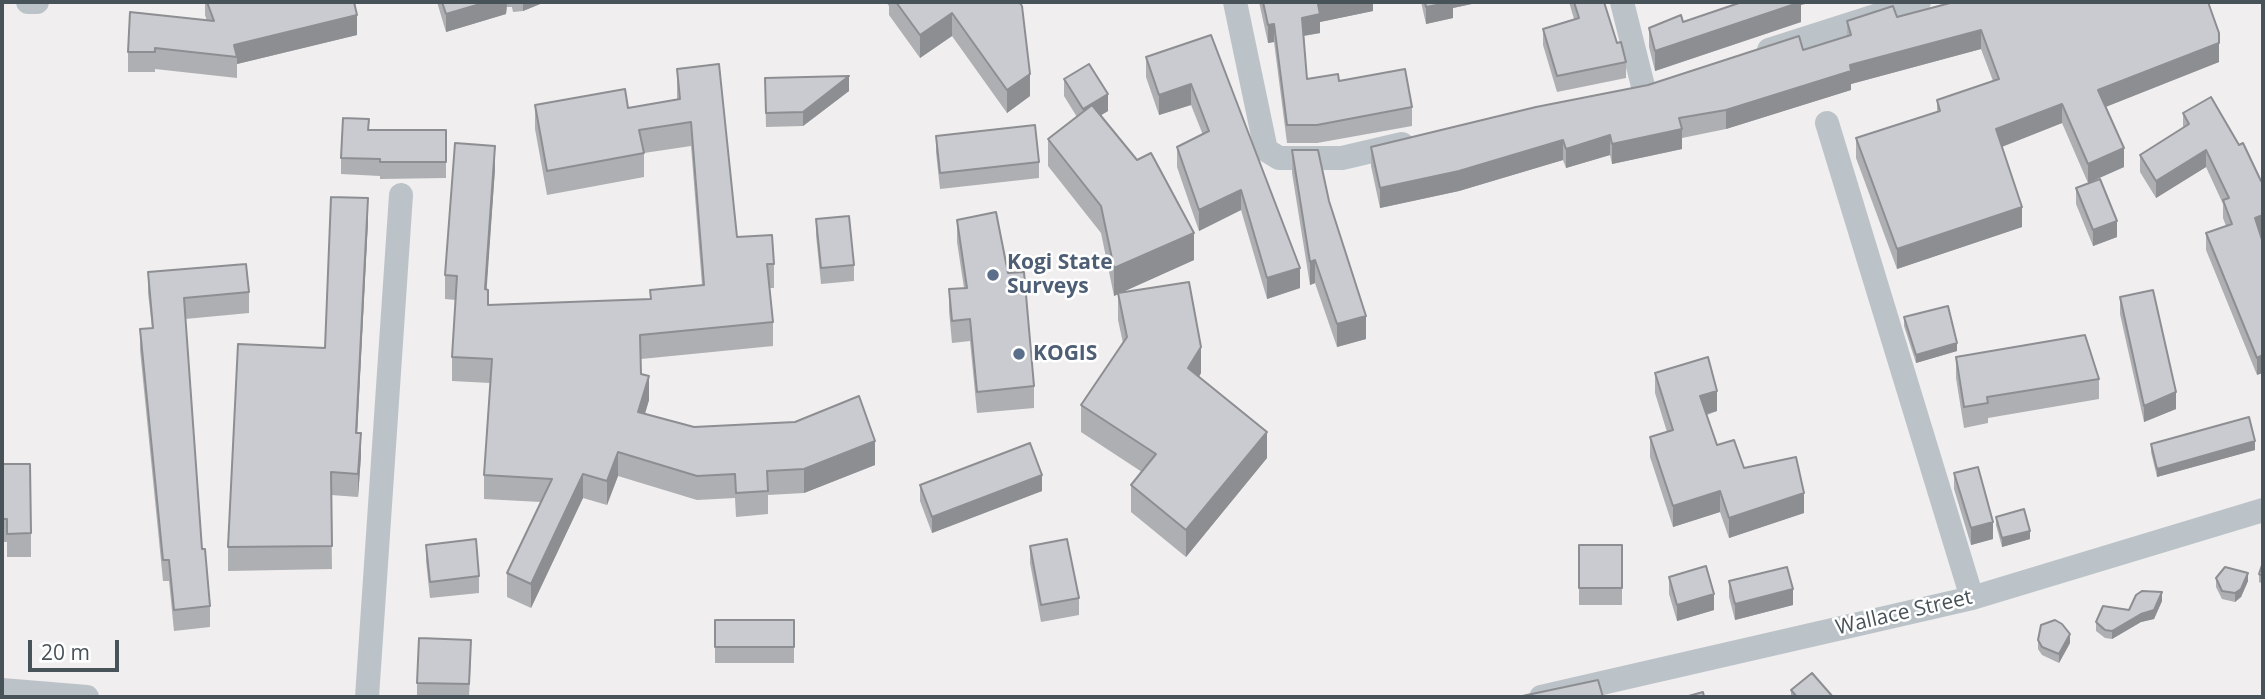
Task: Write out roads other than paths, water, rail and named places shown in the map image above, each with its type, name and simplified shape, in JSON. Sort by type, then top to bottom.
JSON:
[{"type":"street","points":[[28,2],[37,2]]},
{"type":"street","points":[[1235,2],[1266,150],[1279,158],[1342,158],[1429,138]]},
{"type":"street","points":[[1622,2],[1644,90]]},
{"type":"street","points":[[1749,56],[1919,2]]},
{"type":"street","points":[[1619,95],[1670,82]]},
{"type":"street","points":[[1827,123],[1972,598]]},
{"type":"street","points":[[367,697],[401,195]]},
{"type":"street","name":"Wallace Street","points":[[1541,697],[1972,598],[2263,510]]},
{"type":"street","points":[[2,690],[87,697]]},
{"type":"place","name":"Kogi State Surveys","points":[[993,275]]},
{"type":"place","name":"KOGIS","points":[[1019,354]]}]
